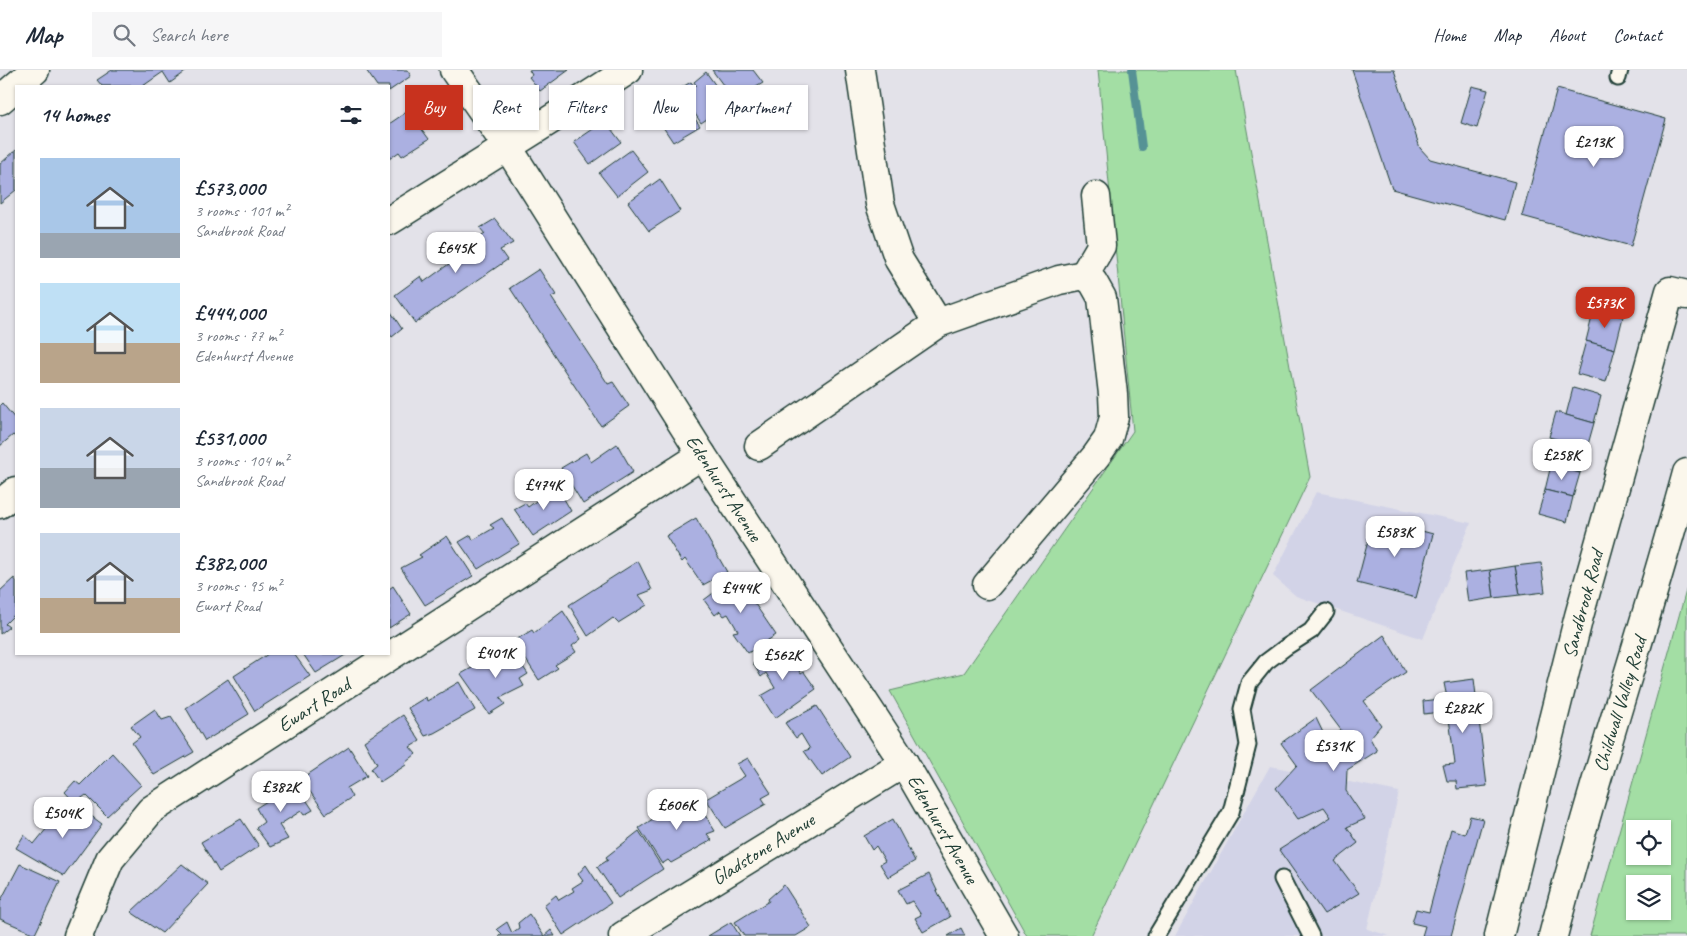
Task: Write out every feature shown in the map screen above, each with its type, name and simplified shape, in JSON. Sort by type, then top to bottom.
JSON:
[{"type":"street","points":[[18,85],[35,70]]},
{"type":"street","name":"Edenhurst Avenue","points":[[454,70],[507,146],[702,455],[904,763],[1004,936]]},
{"type":"street","points":[[390,220],[628,70]]},
{"type":"street","points":[[860,70],[880,204],[899,260],[938,323]]},
{"type":"street","points":[[0,100],[15,87]]},
{"type":"street","points":[[759,446],[938,323],[1059,280],[1084,274],[1101,246],[1096,196]]},
{"type":"street","points":[[987,585],[1108,439],[1114,417],[1102,298],[1093,282],[1084,274]]},
{"type":"street","name":"Sandbrook Road","points":[[1499,936],[1580,616],[1670,290],[1687,295]]},
{"type":"street","name":"Ewart Road","points":[[78,936],[110,859],[151,810],[702,455]]},
{"type":"street","name":"Childwall Valley Road","points":[[1553,936],[1572,863],[1666,551],[1687,473]]},
{"type":"street","points":[[0,504],[15,492]]},
{"type":"street","name":"Gladstone Avenue","points":[[623,936],[904,763]]},
{"type":"lane","points":[[1156,936],[1231,812],[1248,745],[1242,709],[1249,683],[1266,662],[1312,631],[1326,612]]},
{"type":"lane","points":[[1282,879],[1311,936]]},
{"type":"shaded area","points":[[1316,492],[1471,523],[1423,639],[1296,596],[1273,576]]},
{"type":"shaded area","points":[[1270,766],[1399,792],[1367,929],[1390,936],[1175,936]]},
{"type":"green space","points":[[1098,70],[1236,70],[1310,477],[1091,936],[1027,936],[890,691],[964,673],[1133,431]]},
{"type":"green space","points":[[1687,587],[1687,936],[1590,936]]},
{"type":"building","points":[[112,70],[188,70],[170,83],[163,72],[144,85],[101,85],[97,80]]},
{"type":"building","points":[[366,70],[407,70],[411,76],[390,90],[390,85],[376,85]]},
{"type":"building","points":[[529,70],[569,70],[540,91],[539,85],[535,85],[529,77],[532,75]]},
{"type":"building","points":[[712,70],[753,70],[763,83],[760,85],[723,85]]},
{"type":"building","points":[[1352,70],[1394,70],[1420,148],[1430,159],[1515,182],[1505,220],[1392,189]]},
{"type":"building","points":[[706,72],[715,85],[706,85],[706,120],[701,123],[696,115],[696,85],[694,82]]},
{"type":"building","points":[[1472,86],[1488,90],[1477,128],[1461,123]]},
{"type":"building","points":[[1557,89],[1666,119],[1631,246],[1522,216]]},
{"type":"building","points":[[405,113],[405,130],[422,130],[429,139],[402,156],[399,152],[390,158],[390,123]]},
{"type":"building","points":[[696,120],[700,126],[696,128]]},
{"type":"building","points":[[592,130],[612,130],[621,142],[590,164],[574,142]]},
{"type":"building","points":[[665,130],[693,130],[673,142]]},
{"type":"building","points":[[631,150],[648,172],[617,196],[599,173]]},
{"type":"building","points":[[15,151],[15,191],[0,203],[0,164]]},
{"type":"building","points":[[660,179],[680,211],[649,231],[628,202]]},
{"type":"building","points":[[495,219],[513,243],[500,250],[507,260],[415,323],[395,295],[421,276],[424,282],[464,253],[461,250],[485,234],[480,228]]},
{"type":"building","points":[[539,269],[556,295],[551,297],[608,384],[613,382],[629,406],[601,426],[510,288]]},
{"type":"building","points":[[1594,309],[1623,317],[1615,349],[1586,341]]},
{"type":"building","points":[[390,311],[402,329],[392,337],[390,334]]},
{"type":"building","points":[[1586,341],[1615,349],[1606,382],[1577,374]]},
{"type":"building","points":[[1573,388],[1601,396],[1594,423],[1566,415]]},
{"type":"building","points":[[2,403],[15,419],[15,436],[13,435],[0,446],[0,405]]},
{"type":"building","points":[[1556,412],[1594,423],[1587,448],[1549,437]]},
{"type":"building","points":[[1558,440],[1587,448],[1580,473],[1551,465]]},
{"type":"building","points":[[617,444],[633,472],[583,504],[561,468],[586,453],[591,462]]},
{"type":"building","points":[[1551,465],[1580,473],[1573,497],[1545,490]]},
{"type":"building","points":[[556,485],[571,511],[533,536],[514,509],[525,503],[528,507],[547,493],[545,490]]},
{"type":"building","points":[[1545,490],[1573,497],[1567,522],[1538,514]]},
{"type":"building","points":[[502,518],[519,544],[478,569],[459,542],[471,535],[473,540],[494,528],[490,525]]},
{"type":"building","points":[[696,518],[727,572],[703,585],[685,559],[682,562],[666,536]]},
{"type":"building","points":[[1374,518],[1433,534],[1416,598],[1357,583]]},
{"type":"building","points":[[447,536],[473,576],[425,605],[401,568],[422,557],[419,555]]},
{"type":"building","points":[[638,561],[652,590],[639,595],[647,605],[618,623],[613,618],[588,636],[569,605]]},
{"type":"building","points":[[1541,563],[1545,592],[1520,595],[1515,566]]},
{"type":"building","points":[[1515,566],[1520,595],[1494,598],[1490,570]]},
{"type":"building","points":[[1490,570],[1494,598],[1468,602],[1464,573]]},
{"type":"building","points":[[736,576],[776,635],[748,653],[733,632],[738,631],[728,614],[724,616],[720,611],[715,615],[704,600]]},
{"type":"building","points":[[14,578],[15,614],[5,624],[9,627],[0,634],[0,591]]},
{"type":"building","points":[[393,586],[411,614],[390,627],[390,588]]},
{"type":"building","points":[[563,611],[581,639],[572,646],[576,652],[555,665],[558,668],[539,680],[514,641],[532,630],[534,633]]},
{"type":"building","points":[[1384,635],[1406,672],[1364,701],[1381,725],[1370,738],[1377,751],[1347,770],[1346,791],[1365,819],[1347,827],[1358,843],[1335,861],[1359,893],[1324,914],[1279,850],[1331,817],[1324,807],[1298,819],[1276,788],[1297,765],[1281,743],[1316,718],[1328,743],[1341,730],[1311,690]]},
{"type":"building","points":[[783,644],[801,674],[804,672],[816,689],[775,718],[761,696],[775,688],[766,673],[761,677],[753,663]]},
{"type":"building","points":[[509,647],[528,674],[520,679],[524,686],[500,698],[505,704],[489,714],[461,674]]},
{"type":"building","points":[[266,655],[295,655],[310,676],[255,711],[234,676]]},
{"type":"building","points":[[304,655],[345,655],[316,673]]},
{"type":"building","points":[[228,679],[249,714],[205,741],[186,708]]},
{"type":"building","points":[[1474,679],[1487,786],[1457,789],[1456,781],[1447,781],[1443,765],[1455,764],[1448,711],[1424,714],[1423,701],[1447,698],[1444,683]]},
{"type":"building","points":[[459,682],[475,710],[425,736],[408,708],[426,697],[427,701]]},
{"type":"building","points":[[817,706],[850,757],[822,776],[804,751],[810,749],[801,734],[796,738],[785,723]]},
{"type":"building","points":[[155,709],[162,720],[171,717],[194,752],[154,775],[132,743],[140,737],[131,726]]},
{"type":"building","points":[[403,715],[420,741],[410,747],[416,754],[405,763],[406,765],[380,782],[371,769],[377,764],[364,741]]},
{"type":"building","points":[[349,747],[367,776],[347,788],[352,797],[326,814],[301,779]]},
{"type":"building","points":[[112,753],[141,785],[107,816],[86,795],[75,803],[65,792],[75,781],[80,785]]},
{"type":"building","points":[[748,758],[771,793],[762,798],[766,804],[725,828],[706,799],[745,776],[737,764]]},
{"type":"building","points":[[295,783],[313,810],[304,815],[301,811],[279,825],[288,839],[270,847],[256,828],[264,822],[256,808]]},
{"type":"building","points":[[683,795],[691,809],[703,812],[715,831],[707,834],[712,840],[671,863],[668,860],[662,864],[639,828],[665,811],[662,808]]},
{"type":"building","points":[[70,800],[102,824],[64,876],[16,848],[24,835],[34,844]]},
{"type":"building","points":[[1470,816],[1483,819],[1451,936],[1422,936],[1425,926],[1412,923],[1416,909],[1429,912],[1451,829],[1465,834]]},
{"type":"building","points":[[241,819],[259,846],[219,872],[201,842]]},
{"type":"building","points":[[893,819],[915,861],[888,877],[880,864],[885,861],[876,846],[872,850],[864,836]]},
{"type":"building","points":[[639,831],[663,869],[618,898],[597,867],[608,860],[606,857]]},
{"type":"building","points":[[20,864],[60,882],[35,934],[0,919],[0,902]]},
{"type":"building","points":[[182,864],[208,884],[162,933],[131,912]]},
{"type":"building","points":[[586,865],[611,903],[563,935],[544,905],[556,895],[559,900],[574,891],[572,888],[583,881],[578,874]]},
{"type":"building","points":[[929,874],[950,917],[923,932],[915,918],[921,915],[912,901],[906,904],[898,890]]},
{"type":"building","points":[[784,885],[811,927],[796,936],[744,936],[735,922],[769,901],[768,899]]},
{"type":"building","points":[[529,914],[544,936],[498,936],[502,934],[497,929],[507,922],[512,933],[519,928],[518,923]]},
{"type":"building","points":[[731,922],[740,936],[708,936]]},
{"type":"building","points":[[961,928],[965,936],[948,936]]},
{"type":"building","points":[[551,930],[555,936],[544,936]]},
{"type":"waterway","points":[[1132,70],[1142,147]]}]
